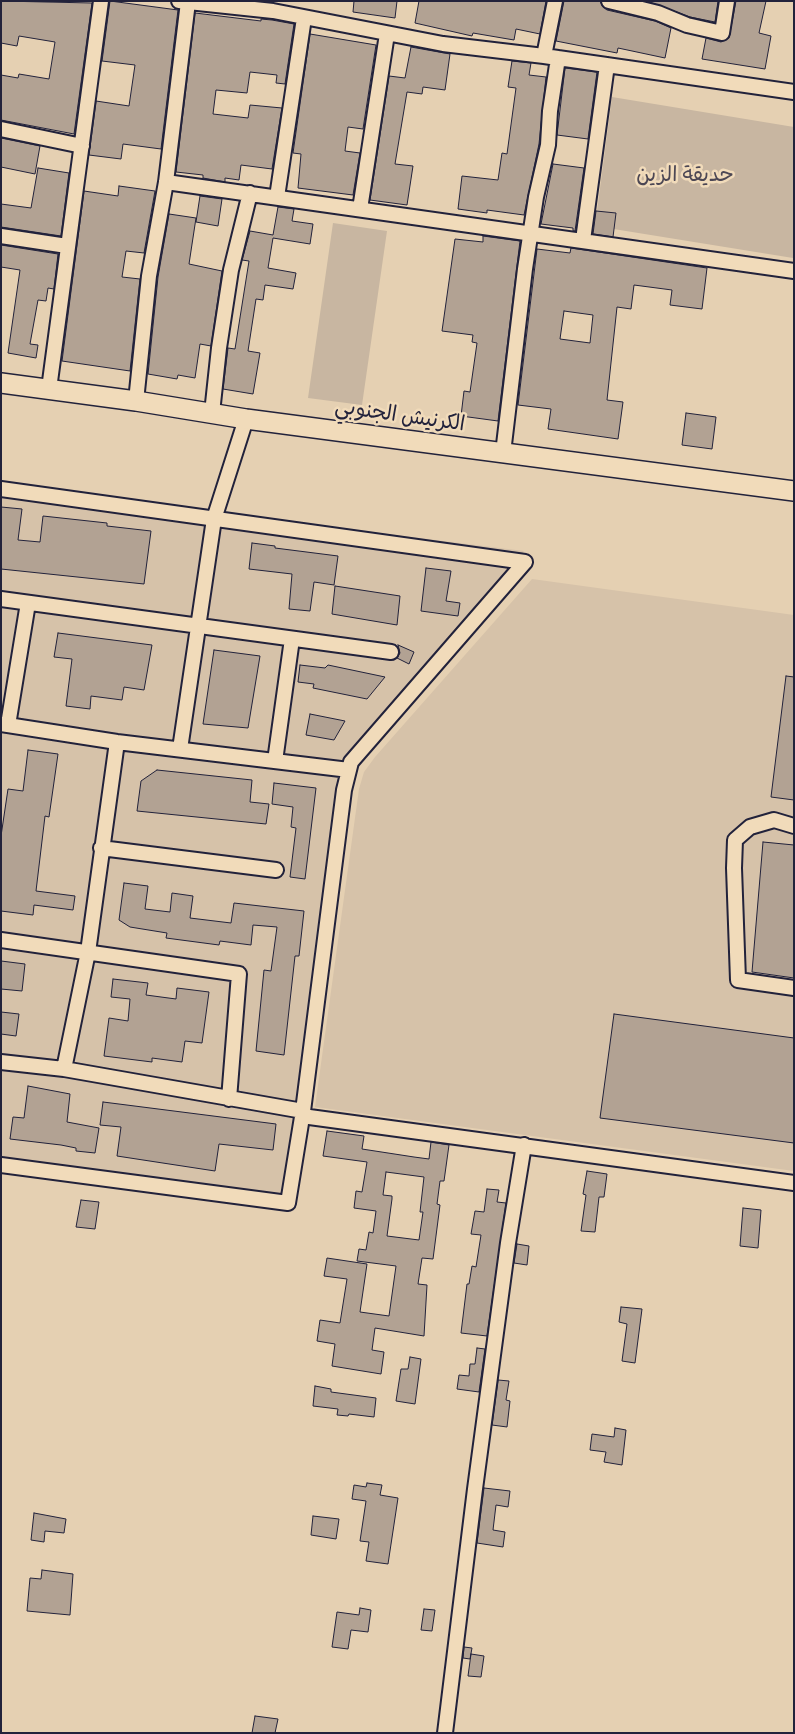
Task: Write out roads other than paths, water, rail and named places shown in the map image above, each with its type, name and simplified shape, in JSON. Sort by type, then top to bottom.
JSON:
[{"type":"main road","name":"الكرنيش الجنوبي","points":[[1,383],[136,401],[246,419],[794,491]]},
{"type":"street","points":[[49,389],[101,1]]},
{"type":"street","points":[[544,56],[555,1]]},
{"type":"street","points":[[609,1],[658,13],[687,24],[722,33],[727,1]]},
{"type":"street","points":[[136,401],[149,276],[166,182],[183,2],[273,6],[304,18],[443,44],[544,56],[794,92]]},
{"type":"street","points":[[277,196],[304,18]]},
{"type":"street","points":[[360,209],[386,34]]},
{"type":"street","points":[[503,453],[531,233],[548,145],[550,111],[558,58]]},
{"type":"street","points":[[583,240],[607,65]]},
{"type":"street","points":[[1,130],[82,146]]},
{"type":"street","points":[[166,182],[277,196],[794,271]]},
{"type":"street","points":[[212,413],[218,348],[231,270],[250,193]]},
{"type":"street","points":[[1,236],[67,246]]},
{"type":"street","points":[[180,749],[214,519],[246,419]]},
{"type":"street","points":[[1,489],[525,562],[351,762],[344,790],[302,1113],[288,1203],[1,1165]]},
{"type":"street","points":[[1,599],[392,652]]},
{"type":"street","points":[[28,603],[4,724],[117,742],[349,770]]},
{"type":"street","points":[[275,761],[292,639]]},
{"type":"street","points":[[64,1070],[88,952],[117,742]]},
{"type":"street","points":[[794,826],[774,820],[750,827],[735,840],[734,868],[738,980],[794,988]]},
{"type":"street","points":[[101,848],[276,870]]},
{"type":"street","points":[[1,940],[239,974],[229,1099]]},
{"type":"street","points":[[1,1062],[64,1070],[302,1113],[794,1183]]},
{"type":"street","points":[[445,1733],[508,1243],[524,1145]]},
{"type":"park label","name":"حديقة الزين","points":[[685,175]]}]
